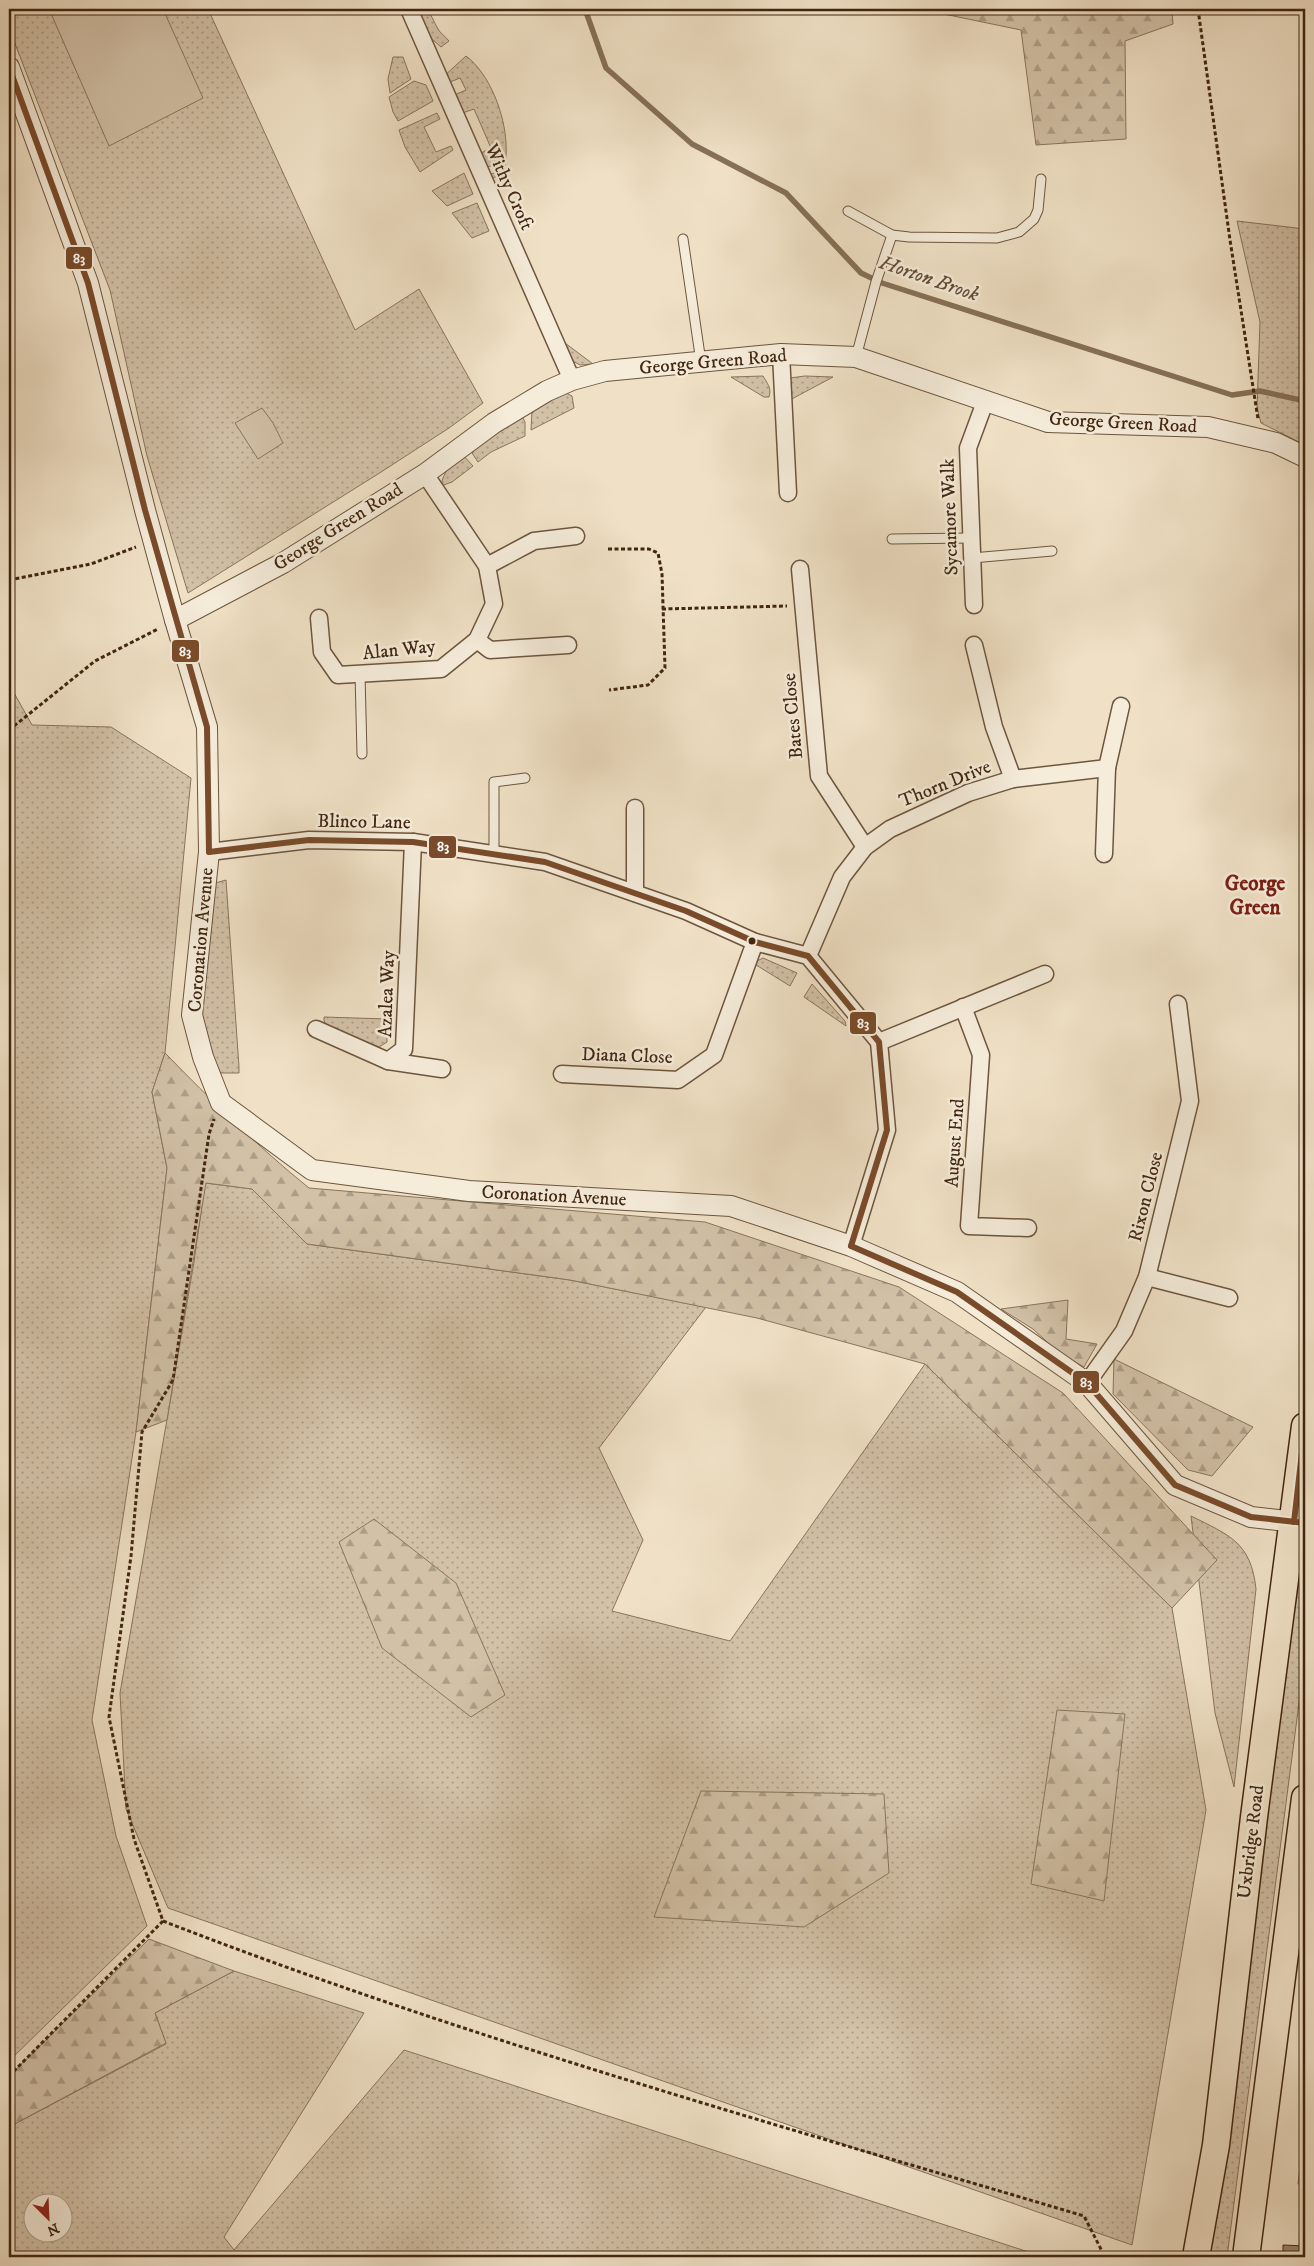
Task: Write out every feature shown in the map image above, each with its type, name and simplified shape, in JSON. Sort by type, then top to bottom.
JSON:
[{"type":"main road","name":"Uxbridge Road","points":[[1196,2257],[1216,2145],[1254,1817],[1299,1522],[1305,1426]]},
{"type":"main road","points":[[1246,2257],[1305,1798]]},
{"type":"street","name":"Withy Croft","points":[[409,9],[572,380]]},
{"type":"street","name":"Coronation Avenue","points":[[9,67],[88,283],[175,620],[207,727],[209,852],[192,1015],[204,1057],[221,1103],[312,1170],[469,1191],[731,1206],[851,1246],[957,1292],[1087,1383],[1175,1485],[1251,1517],[1299,1522]]},
{"type":"street","name":"George Green Road","points":[[175,620],[284,563],[425,474],[494,423],[547,391],[572,380],[605,371],[781,354],[856,358],[1048,422],[1208,427],[1276,443],[1305,457]]},
{"type":"street","points":[[781,354],[788,493]]},
{"type":"street","name":"Sycamore Walk","points":[[974,605],[968,448],[985,402]]},
{"type":"street","name":"Alan Way","points":[[319,618],[322,652],[338,675],[441,670],[478,640],[494,604],[487,566],[425,474]]},
{"type":"street","points":[[487,566],[534,541],[576,536]]},
{"type":"street","name":"Bates Close","points":[[800,569],[819,776],[865,846]]},
{"type":"street","points":[[478,640],[490,650],[568,644]]},
{"type":"street","points":[[974,645],[994,727],[1013,779]]},
{"type":"street","points":[[1104,854],[1107,768],[1120,706]]},
{"type":"street","name":"Thorn Drive","points":[[808,956],[842,878],[865,846],[890,829],[968,793],[1013,779],[1107,768]]},
{"type":"street","points":[[635,808],[635,893]]},
{"type":"street","name":"Blinco Lane","points":[[209,852],[309,840],[413,842],[545,862],[686,911],[755,942],[808,956]]},
{"type":"street","name":"Azalea Way","points":[[316,1029],[388,1061],[404,1049],[413,842]]},
{"type":"street","name":"Diana Close","points":[[562,1074],[678,1080],[714,1055],[755,942]]},
{"type":"street","points":[[808,956],[880,1042],[887,1130],[851,1246]]},
{"type":"street","points":[[880,1042],[1045,974]]},
{"type":"street","name":"Rixon Close","points":[[1087,1383],[1124,1331],[1148,1277],[1190,1101],[1178,1004]]},
{"type":"street","name":"August End","points":[[963,1007],[981,1055],[969,1226],[1028,1228]]},
{"type":"street","points":[[388,1061],[442,1069]]},
{"type":"street","points":[[1148,1277],[1229,1298]]},
{"type":"lane","points":[[848,210],[892,235],[909,237],[997,238],[1019,232],[1034,220],[1038,210],[1041,179]]},
{"type":"lane","points":[[856,358],[876,282],[892,235]]},
{"type":"lane","points":[[683,239],[701,362]]},
{"type":"lane","points":[[892,539],[971,538]]},
{"type":"lane","points":[[972,558],[1052,551]]},
{"type":"lane","points":[[360,674],[362,754]]},
{"type":"lane","points":[[494,855],[494,782],[525,778]]},
{"type":"path","points":[[1198,9],[1230,240],[1261,440]]},
{"type":"path","points":[[9,580],[90,564],[154,540]]},
{"type":"path","points":[[608,549],[648,548],[658,553],[662,574],[665,668],[648,685],[609,690]]},
{"type":"path","points":[[662,609],[803,606]]},
{"type":"path","points":[[9,730],[94,661],[175,620]]},
{"type":"path","points":[[221,1103],[209,1134],[173,1380],[142,1432],[131,1556],[109,1717],[134,1839],[163,1921],[226,1946],[519,2047],[1084,2216],[1105,2257]]},
{"type":"path","points":[[9,2076],[163,1921]]},
{"type":"green space","points":[[9,9],[208,9],[355,330],[419,289],[483,403],[449,428],[378,474],[188,593],[147,456],[110,290],[9,28]]},
{"type":"green space","points":[[49,9],[163,9],[203,98],[109,146]]},
{"type":"green space","points":[[411,9],[423,10],[429,13],[439,30],[449,41],[441,47],[433,40],[424,38]]},
{"type":"green space","points":[[935,9],[1172,9],[1173,24],[1125,41],[1126,139],[1036,145],[1021,30],[934,12]]},
{"type":"green space","points":[[466,56],[475,64],[489,84],[499,108],[506,144],[504,175],[486,179],[487,176],[501,170],[496,164],[482,169],[479,154],[491,148],[474,109],[457,115],[450,97],[466,90],[460,78],[445,84],[442,78]]},
{"type":"green space","points":[[393,57],[403,57],[411,79],[390,93],[388,79]]},
{"type":"green space","points":[[414,81],[426,85],[433,101],[398,121],[393,112],[389,97]]},
{"type":"green space","points":[[437,113],[440,119],[424,127],[436,152],[451,146],[453,150],[420,172],[405,147],[399,130]]},
{"type":"green space","points":[[464,173],[473,194],[447,206],[432,191]]},
{"type":"green space","points":[[477,203],[489,231],[472,238],[452,213]]},
{"type":"green space","points":[[1237,221],[1305,229],[1305,445],[1261,423],[1257,408],[1260,322]]},
{"type":"green space","points":[[557,337],[593,364],[580,365],[564,356]]},
{"type":"green space","points":[[763,376],[769,388],[769,397],[764,397],[731,377]]},
{"type":"green space","points":[[805,376],[833,377],[788,401],[790,378]]},
{"type":"green space","points":[[566,393],[572,396],[574,408],[531,430],[532,410],[556,396]]},
{"type":"green space","points":[[262,408],[273,423],[283,443],[258,459],[235,423]]},
{"type":"green space","points":[[522,416],[525,422],[525,436],[491,452],[478,462],[470,446]]},
{"type":"green space","points":[[461,453],[473,466],[452,482],[441,486],[446,472]]},
{"type":"green space","points":[[9,684],[32,725],[111,727],[191,778],[165,1053],[152,1092],[167,1168],[136,1432],[92,1720],[116,1836],[147,1926],[9,2061]]},
{"type":"green space","points":[[226,880],[239,1073],[216,1073],[197,1020],[208,885]]},
{"type":"green space","points":[[763,958],[797,973],[790,986],[753,963]]},
{"type":"green space","points":[[812,984],[845,1021],[846,1026],[804,997]]},
{"type":"green space","points":[[324,1017],[387,1019],[387,1042],[379,1047],[328,1026],[324,1021]]},
{"type":"green space","points":[[165,1053],[253,1140],[309,1188],[705,1222],[899,1287],[1063,1393],[1217,1560],[1172,1608],[925,1364],[757,1318],[570,1280],[307,1244],[252,1189],[206,1183],[167,1420],[136,1432],[167,1168],[152,1092]]},
{"type":"green space","points":[[205,1183],[252,1189],[307,1244],[570,1280],[706,1307],[599,1448],[643,1540],[612,1611],[730,1641],[925,1364],[1172,1608],[1206,1810],[1132,2245],[168,1908],[126,1809],[120,1693],[194,1262]]},
{"type":"green space","points":[[1068,1300],[1066,1339],[1097,1344],[1084,1367],[1059,1353],[1033,1329],[1001,1309]]},
{"type":"green space","points":[[1114,1359],[1253,1427],[1212,1476],[1188,1470],[1113,1394]]},
{"type":"green space","points":[[1191,1516],[1227,1535],[1236,1542],[1249,1560],[1256,1589],[1234,1787],[1215,1713]]},
{"type":"green space","points":[[374,1519],[456,1583],[505,1695],[471,1717],[382,1648],[339,1542]]},
{"type":"green space","points":[[1303,1552],[1305,1556],[1305,1657],[1227,2257],[1200,2257],[1297,1556]]},
{"type":"green space","points":[[1057,1710],[1125,1714],[1104,1901],[1031,1884]]},
{"type":"green space","points":[[701,1791],[884,1794],[889,1873],[804,1927],[654,1917]]},
{"type":"green space","points":[[149,1939],[234,1971],[155,2013],[166,2043],[9,2127],[9,2076]]},
{"type":"green space","points":[[234,1971],[364,2013],[224,2237],[234,2250],[404,2050],[1044,2257],[9,2257],[9,2127],[166,2044],[155,2013]]},
{"type":"green space","points":[[1305,2125],[1305,2185],[1298,2184]]},
{"type":"building","points":[[1283,2245],[1305,2246],[1305,2257],[1283,2257]]},
{"type":"waterway","name":"Horton Brook","points":[[585,9],[606,68],[692,144],[786,193],[861,273],[882,283],[1232,395],[1260,391],[1305,401]]},
{"type":"transit line","name":"83","points":[[9,67],[88,283],[145,510],[207,727],[209,852]]},
{"type":"transit line","name":"83","points":[[209,852],[309,840],[413,842],[545,862],[686,911],[755,942],[808,956],[879,1042],[887,1130],[851,1246]]},
{"type":"transit line","name":"83","points":[[851,1246],[957,1292],[1087,1383],[1175,1485],[1251,1517],[1305,1523]]},
{"type":"transit line","name":"83","points":[[1294,1522],[1305,1426]]},
{"type":"district","name":"George Green","points":[[1255,896]]}]
